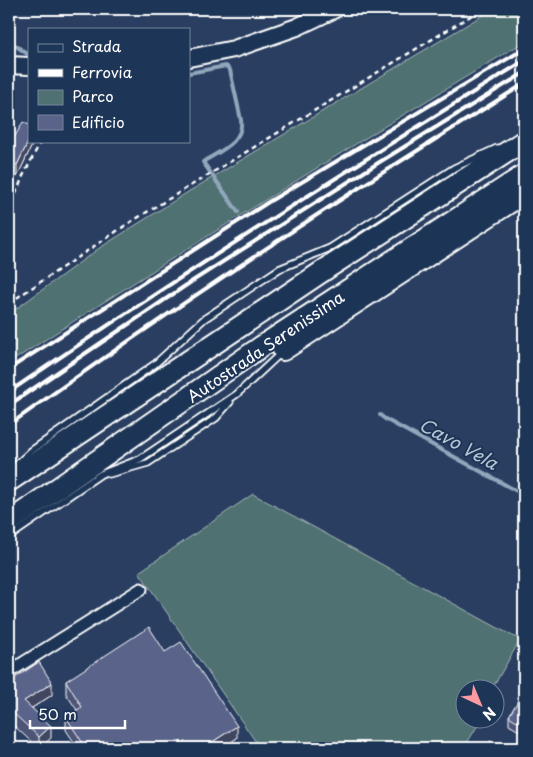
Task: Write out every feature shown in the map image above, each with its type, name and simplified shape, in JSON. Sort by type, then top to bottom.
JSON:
[{"type":"highway","name":"Autostrada Serenissima","points":[[9,481],[517,142]]},
{"type":"highway","name":"Autostrada Serenissima","points":[[9,522],[254,352],[524,175]]},
{"type":"highway","points":[[283,350],[524,193]]},
{"type":"main road","points":[[190,58],[243,46],[297,27],[335,9]]},
{"type":"main road","points":[[9,65],[28,66]]},
{"type":"street","points":[[9,672],[141,589]]},
{"type":"lane","points":[[517,142],[524,136]]},
{"type":"lane","points":[[9,472],[31,451],[155,364],[204,319],[279,269],[330,248],[454,168],[501,146]]},
{"type":"lane","points":[[9,537],[102,474],[140,458],[237,394],[283,350]]},
{"type":"path","points":[[9,303],[105,238],[482,9]]},
{"type":"path","points":[[9,211],[23,176],[40,142]]},
{"type":"green space","points":[[493,9],[524,9],[524,42],[265,200],[9,363],[9,314],[98,249],[188,192]]},
{"type":"green space","points":[[253,494],[520,640],[497,680],[456,680],[456,730],[475,730],[464,748],[260,748],[139,572]]},
{"type":"building","points":[[23,122],[28,124],[28,142],[17,165],[9,161],[9,147]]},
{"type":"building","points":[[149,627],[165,652],[181,642],[237,726],[203,748],[86,748],[66,717],[82,707],[66,681]]},
{"type":"building","points":[[39,662],[52,683],[24,701],[51,726],[39,737],[10,710],[9,682]]},
{"type":"building","points":[[524,691],[524,726],[509,716]]},
{"type":"building","points":[[490,741],[501,748],[486,748]]},
{"type":"waterway","name":"Cavo Vela","points":[[9,41],[28,54]]},
{"type":"waterway","name":"Cavo Vela","points":[[190,73],[226,66],[230,70],[241,128],[239,134],[230,145],[203,162],[238,212]]},
{"type":"waterway","name":"Cavo Vela","points":[[380,415],[524,495]]},
{"type":"railway","points":[[9,369],[270,201],[524,49]]},
{"type":"railway","points":[[9,392],[264,223],[524,61]]},
{"type":"railway","points":[[9,405],[191,282],[524,73]]},
{"type":"railway","points":[[9,425],[135,336],[264,250],[524,84]]}]
